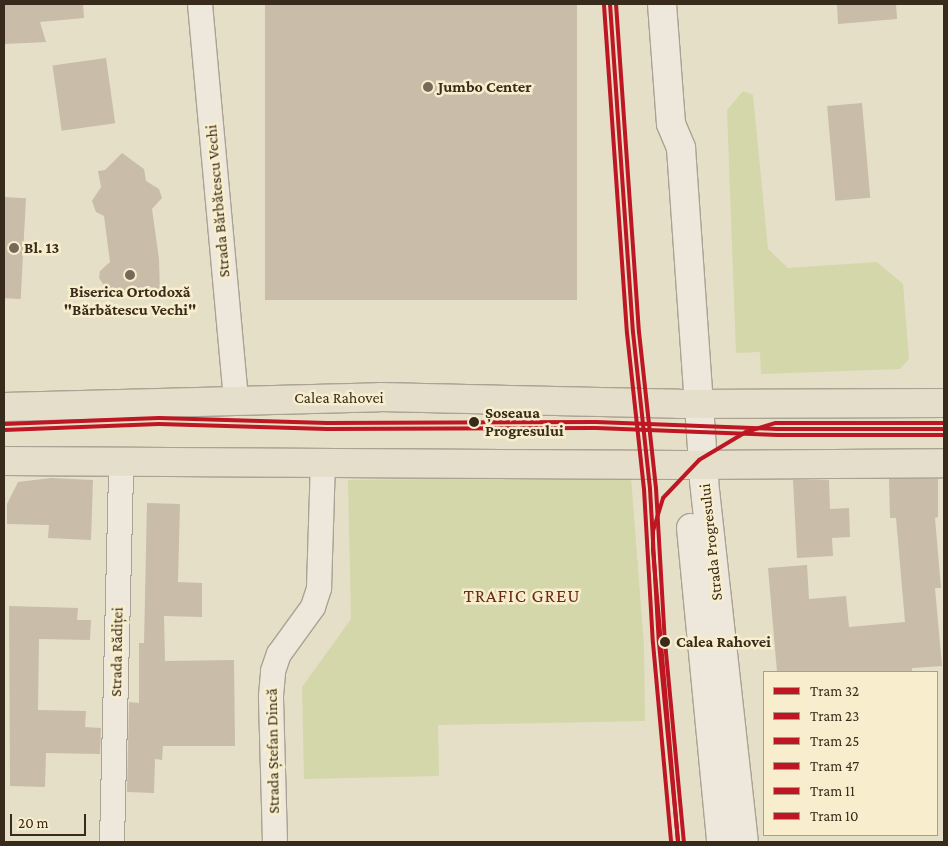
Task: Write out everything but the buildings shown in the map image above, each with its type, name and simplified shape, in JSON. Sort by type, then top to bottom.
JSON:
[{"type":"main road","name":"Strada Progresului","points":[[662,4],[671,124],[681,148],[689,404],[721,842]]},
{"type":"main road","name":"Calea Rahovei","points":[[4,407],[236,399],[380,397],[689,404],[944,403]]},
{"type":"main road","points":[[4,461],[694,465],[944,463]]},
{"type":"main road","name":"Strada Progresului","points":[[694,465],[744,842]]},
{"type":"street","name":"Strada Bărbătescu Vechi","points":[[200,4],[236,399]]},
{"type":"street","name":"Strada Rădiței","points":[[112,842],[122,462]]},
{"type":"street","name":"Strada Ștefan Dincă","points":[[275,842],[271,696],[273,671],[279,654],[313,607],[319,588],[323,462]]},
{"type":"green space","points":[[743,91],[753,95],[768,249],[788,268],[877,262],[903,284],[909,359],[900,369],[761,374],[760,352],[736,353],[727,110]]},
{"type":"green space","points":[[631,477],[644,646],[645,721],[438,725],[439,776],[304,779],[302,687],[351,619],[348,480]]},
{"type":"tram line","name":"47","points":[[610,4],[633,332],[650,489],[659,643],[678,842]]},
{"type":"tram line","name":"25","points":[[616,4],[639,332],[656,488],[665,642],[684,842]]},
{"type":"tram line","name":"10","points":[[604,5],[627,333],[644,489],[653,643],[671,842]]},
{"type":"tram line","name":"32","points":[[4,424],[159,418],[327,423],[596,422],[778,429],[944,429]]},
{"type":"tram line","name":"11","points":[[678,842],[653,549],[653,531],[663,498],[699,460],[746,432],[776,423],[944,423]]},
{"type":"tram line","name":"23","points":[[4,430],[159,424],[327,429],[596,428],[778,435],[944,435]]},
{"type":"place","name":"Jumbo Center","points":[[428,87]]},
{"type":"place","name":"Bl. 13","points":[[14,248]]},
{"type":"place","name":"Biserica Ortodoxă \"Bărbătescu Vechi\"","points":[[130,275]]},
{"type":"place","name":"Șoseaua Progresului","points":[[474,422]]},
{"type":"place","name":"Calea Rahovei","points":[[665,642]]},
{"type":"district","name":"TRAFIC GREU","points":[[522,596]]}]
